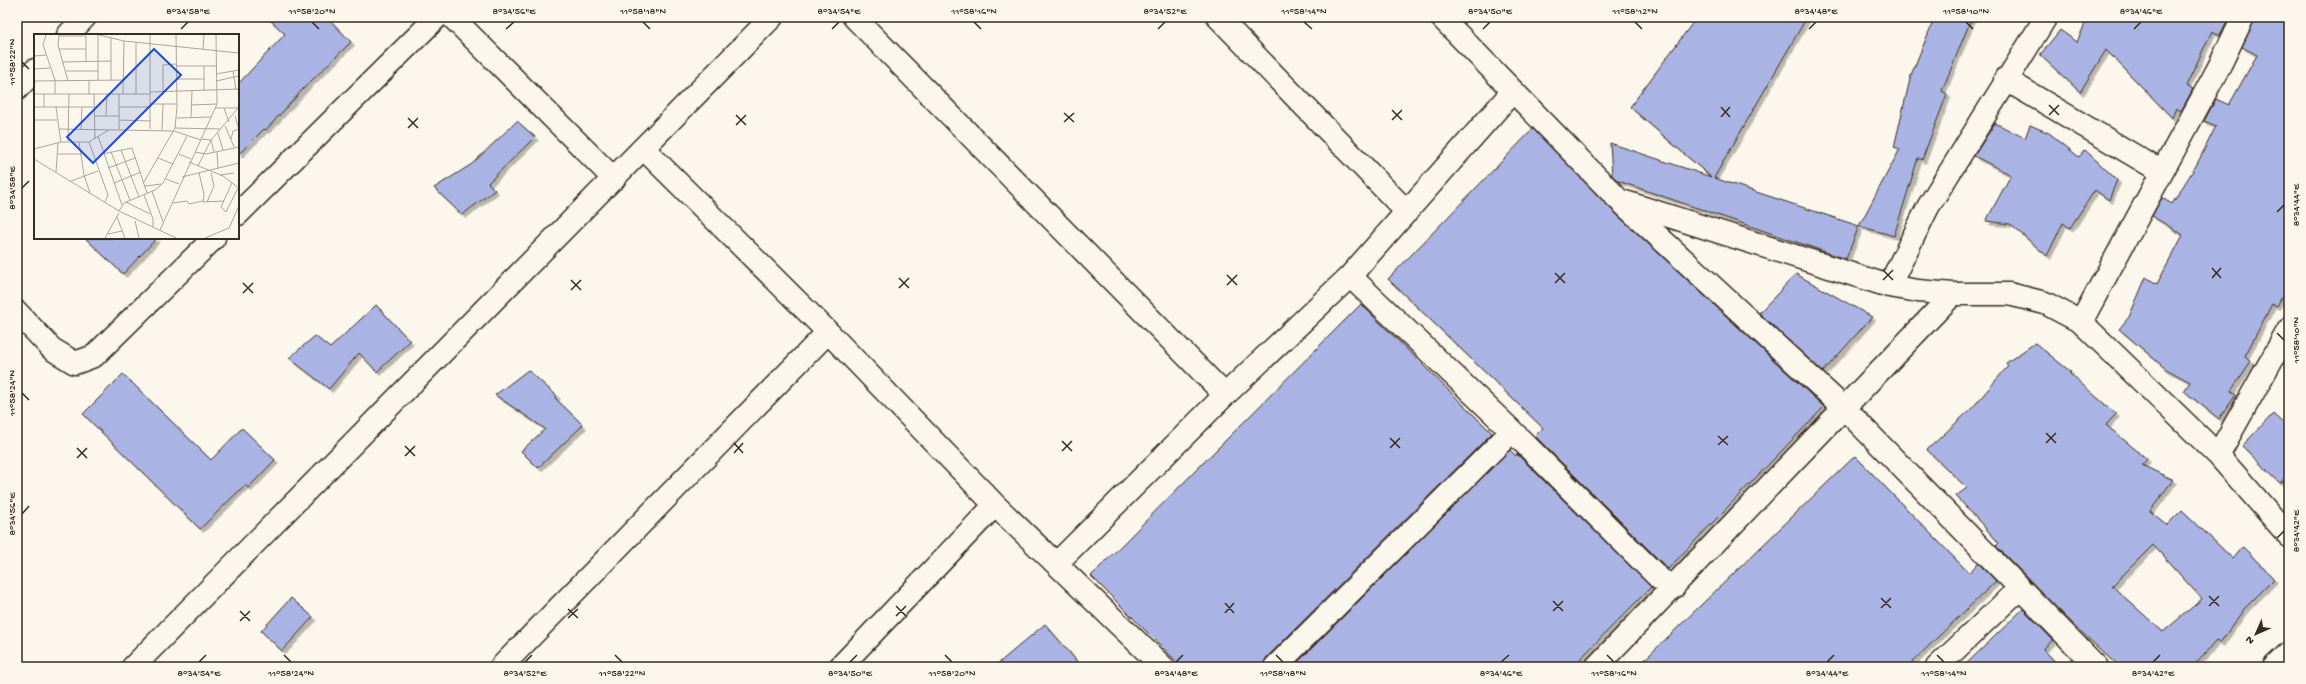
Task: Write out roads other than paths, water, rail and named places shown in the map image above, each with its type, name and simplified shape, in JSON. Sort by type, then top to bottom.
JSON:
[{"type":"street","points":[[69,34],[85,17]]},
{"type":"street","points":[[239,213],[436,17]]},
{"type":"street","points":[[452,17],[614,179]]},
{"type":"street","points":[[133,667],[644,149],[772,17]]},
{"type":"street","points":[[854,17],[1224,395]]},
{"type":"street","points":[[1218,17],[1407,212]]},
{"type":"street","points":[[1441,17],[1619,200],[1845,409],[2097,667]]},
{"type":"street","points":[[1889,286],[1928,207],[2005,79],[2046,17]]},
{"type":"street","points":[[2081,322],[2219,67],[2243,17]]},
{"type":"street","points":[[17,89],[34,71]]},
{"type":"street","points":[[2005,79],[2162,172]]},
{"type":"street","points":[[1057,563],[1224,395],[1350,276],[1513,91]]},
{"type":"street","points":[[644,149],[828,332],[995,505],[1057,563],[1163,667]]},
{"type":"street","points":[[1619,200],[1889,286],[1918,291],[1953,294],[2009,294],[2045,303],[2081,322],[2218,455],[2289,536]]},
{"type":"street","points":[[17,312],[52,349],[74,363],[94,356],[213,239]]},
{"type":"street","points":[[1350,276],[1512,432],[1660,579],[1674,587]]},
{"type":"street","points":[[1596,667],[1845,409],[1953,294]]},
{"type":"street","points":[[2218,455],[2289,329]]},
{"type":"street","points":[[500,667],[828,332]]},
{"type":"street","points":[[1275,667],[1512,432]]},
{"type":"street","points":[[840,667],[995,505]]},
{"type":"street","points":[[1937,667],[2020,588]]},
{"type":"street","points":[[2274,667],[2289,653]]}]
